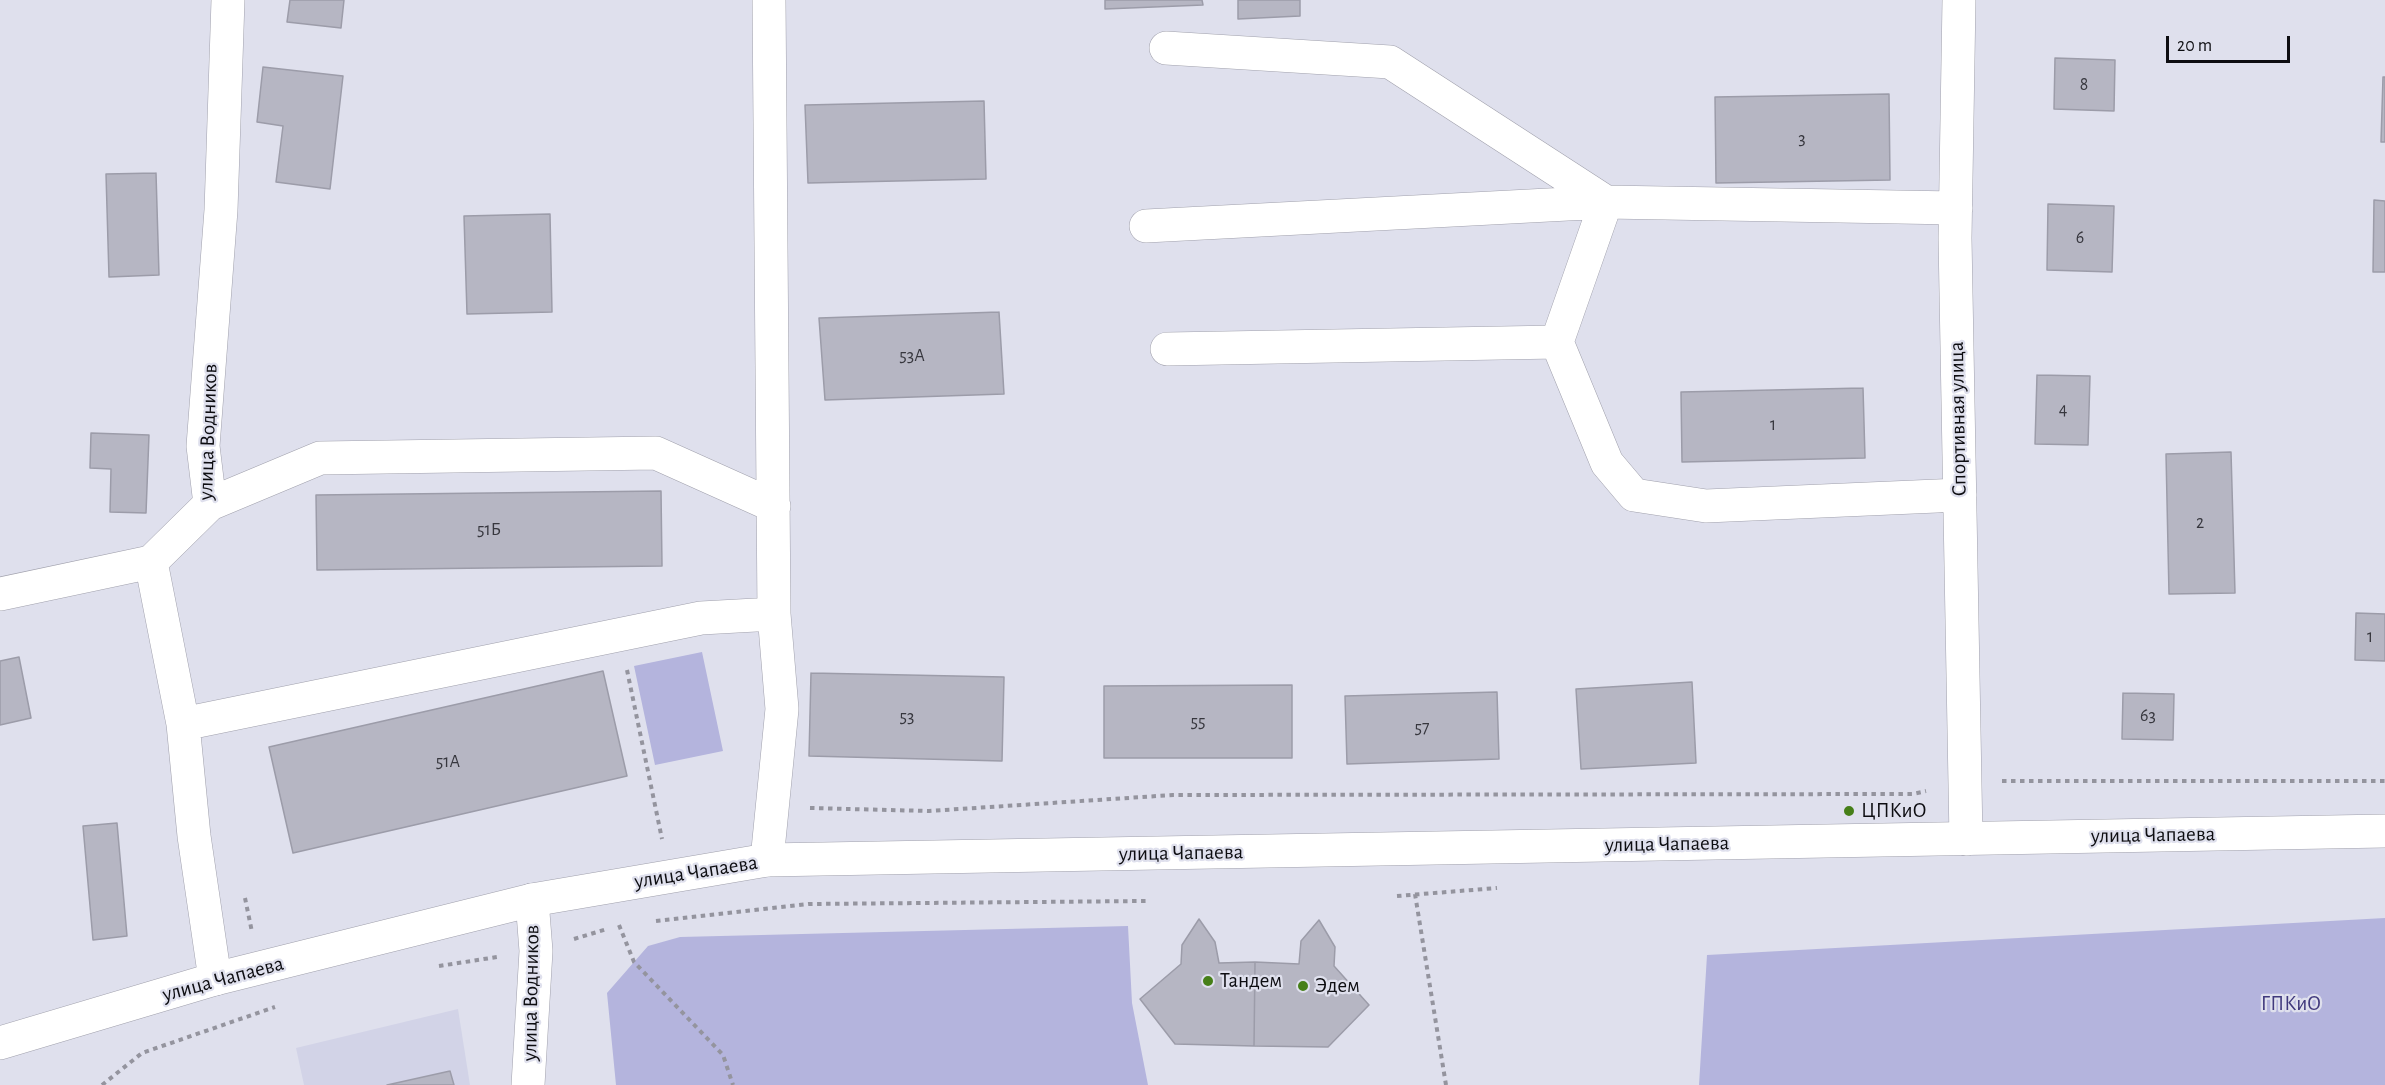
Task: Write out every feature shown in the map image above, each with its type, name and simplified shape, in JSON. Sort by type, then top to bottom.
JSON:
[{"type":"main road","name":"улица Водников","points":[[151,562],[210,504],[203,446],[221,210],[228,0]]},
{"type":"main road","points":[[767,860],[782,710],[774,614],[769,0]]},
{"type":"main road","name":"Спортивная улица","points":[[1959,0],[1956,208],[1966,839]]},
{"type":"main road","points":[[1166,48],[1390,62],[1606,202]]},
{"type":"main road","points":[[1606,202],[1557,342],[1607,463],[1634,495],[1706,506],[1960,495]]},
{"type":"main road","points":[[1146,226],[1606,202],[1956,208]]},
{"type":"main road","points":[[1167,349],[1557,342]]},
{"type":"main road","points":[[210,504],[320,458],[656,453],[774,506]]},
{"type":"main road","points":[[0,594],[151,562],[183,724],[194,837],[215,980]]},
{"type":"main road","points":[[183,724],[701,618],[774,614]]},
{"type":"main road","name":"улица Чапаева","points":[[0,1043],[215,980],[532,900],[767,860],[2385,831]]},
{"type":"main road","name":"улица Водников","points":[[528,1085],[536,951],[532,900]]},
{"type":"path","points":[[619,634],[670,876]]},
{"type":"path","points":[[772,807],[929,811],[1185,795],[1913,794],[1965,781],[2385,781]]},
{"type":"path","points":[[1415,894],[1446,1085]]},
{"type":"path","points":[[655,921],[809,904],[1146,901]]},
{"type":"path","points":[[435,966],[536,951],[620,925],[631,924]]},
{"type":"path","points":[[620,925],[634,962],[723,1055],[733,1085]]},
{"type":"path","points":[[102,1085],[142,1053],[276,1006]]},
{"type":"shaded area","points":[[458,1009],[470,1085],[304,1085],[296,1048]]},
{"type":"green space","points":[[702,652],[723,751],[655,765],[634,666]]},
{"type":"green space","name":"ГПКиО","points":[[2385,918],[2385,1085],[1699,1085],[1707,955]]},
{"type":"green space","points":[[1128,926],[1132,1003],[1148,1085],[616,1085],[607,993],[648,946],[680,937]]},
{"type":"building","points":[[290,0],[344,0],[341,28],[287,22]]},
{"type":"building","points":[[1105,0],[1202,0],[1203,5],[1105,9]]},
{"type":"building","points":[[1238,0],[1300,0],[1300,16],[1238,19]]},
{"type":"building","points":[[2055,58],[2115,60],[2114,111],[2054,109]]},
{"type":"building","points":[[263,67],[343,76],[330,189],[276,182],[283,126],[257,122]]},
{"type":"building","points":[[2383,77],[2385,77],[2385,142],[2381,142]]},
{"type":"building","points":[[1889,94],[1890,180],[1716,183],[1715,97]]},
{"type":"building","points":[[984,101],[986,179],[808,183],[805,105]]},
{"type":"building","points":[[156,173],[159,275],[109,277],[106,174]]},
{"type":"building","points":[[2374,200],[2385,201],[2385,272],[2373,272]]},
{"type":"building","points":[[2048,204],[2114,206],[2112,272],[2047,270]]},
{"type":"building","points":[[550,214],[552,312],[467,314],[464,216]]},
{"type":"building","points":[[999,312],[1004,394],[825,400],[819,318]]},
{"type":"building","points":[[2037,375],[2090,376],[2088,445],[2035,444]]},
{"type":"building","points":[[1863,388],[1865,458],[1682,462],[1681,392]]},
{"type":"building","points":[[91,433],[149,435],[146,513],[110,512],[111,469],[90,468]]},
{"type":"building","points":[[2231,452],[2235,593],[2169,594],[2166,454]]},
{"type":"building","points":[[661,491],[662,566],[317,570],[316,495]]},
{"type":"building","points":[[2356,613],[2385,614],[2385,661],[2355,660]]},
{"type":"building","points":[[19,657],[31,718],[0,725],[0,661]]},
{"type":"building","points":[[603,671],[627,776],[293,853],[269,747]]},
{"type":"building","points":[[811,673],[1004,677],[1002,761],[809,756]]},
{"type":"building","points":[[1692,682],[1696,763],[1581,769],[1576,689]]},
{"type":"building","points":[[1292,685],[1292,758],[1104,758],[1104,686]]},
{"type":"building","points":[[1497,692],[1499,759],[1347,764],[1345,696]]},
{"type":"building","points":[[2123,693],[2174,694],[2173,740],[2122,739]]},
{"type":"building","points":[[117,823],[127,936],[93,940],[83,826]]},
{"type":"building","name":"Тандем","points":[[1199,919],[1215,942],[1219,963],[1255,962],[1254,1046],[1175,1044],[1140,999],[1181,964],[1182,945]]},
{"type":"building","name":"Эдем","points":[[1319,920],[1335,947],[1334,966],[1369,1005],[1328,1047],[1254,1046],[1255,962],[1299,964],[1301,941]]},
{"type":"building","points":[[450,1071],[454,1085],[387,1085]]},
{"type":"place","name":"ЦПКиО","points":[[1849,811]]},
{"type":"place","name":"Тандем","points":[[1208,981]]},
{"type":"place","name":"Эдем","points":[[1303,986]]}]
